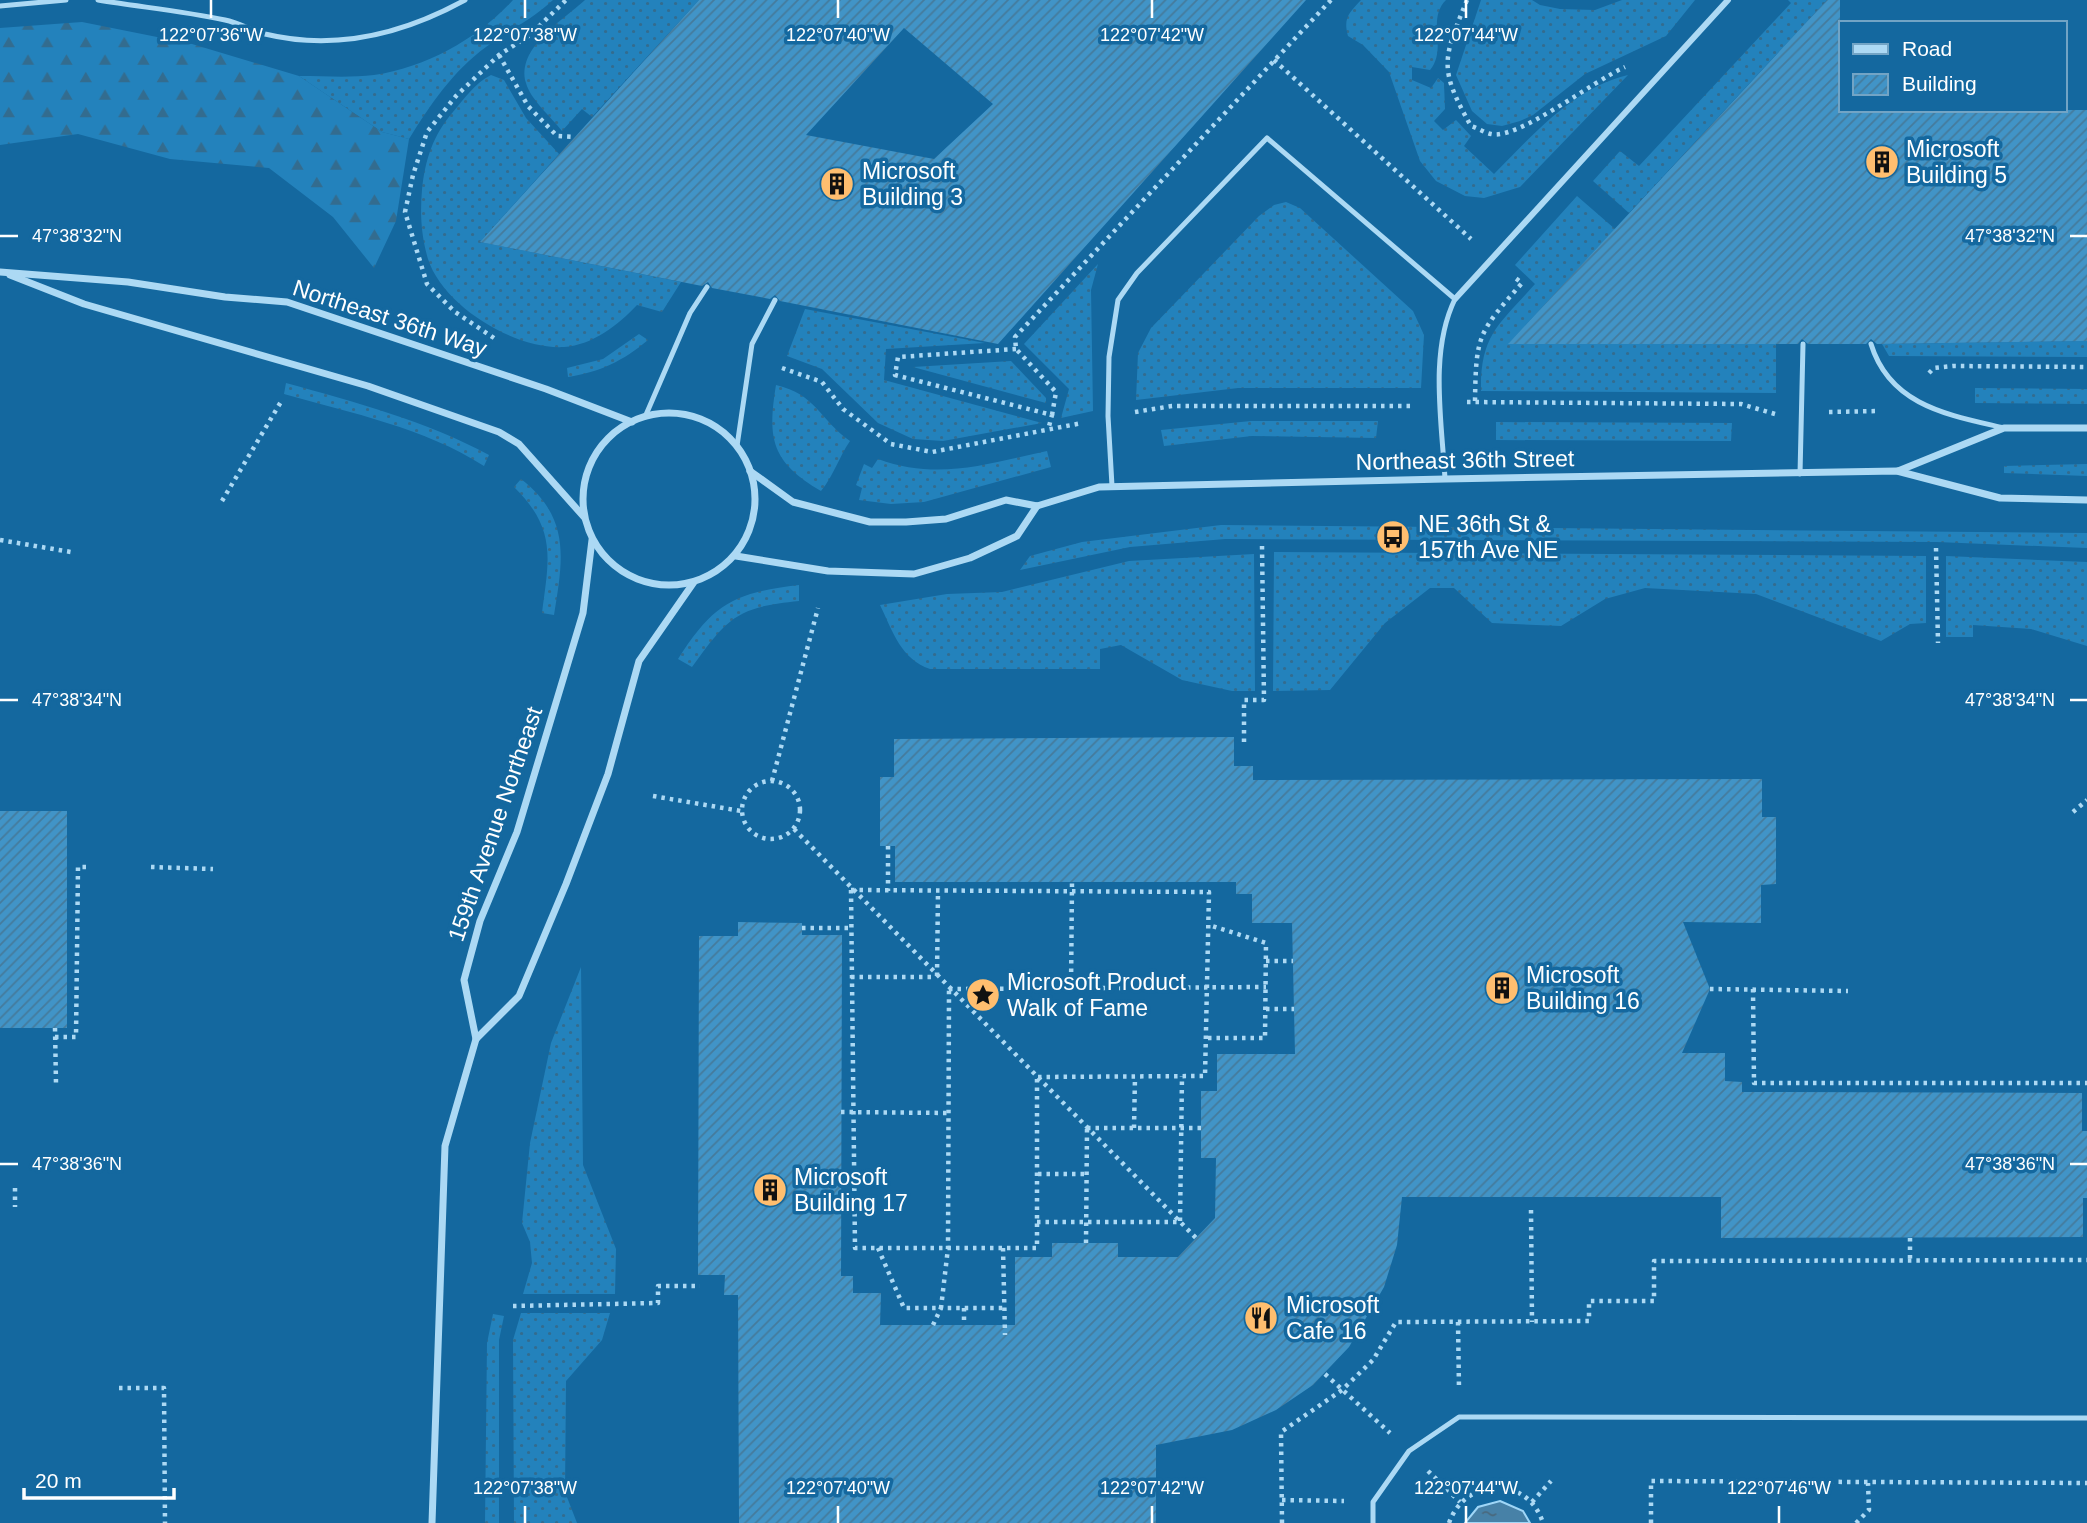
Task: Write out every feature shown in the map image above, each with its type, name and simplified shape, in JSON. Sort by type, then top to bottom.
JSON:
[{"type":"street","points":[[1455,299],[1728,0]]},
{"type":"street","name":"Northeast 36th Way","points":[[1,272],[128,282],[225,297],[287,302],[546,389],[632,422]]},
{"type":"street","name":"Northeast 36th Way","points":[[1,272],[83,304],[368,386],[499,432],[519,444],[584,517]]},
{"type":"street","points":[[659,413],[688,415],[715,426],[737,446],[750,471],[753,510],[750,529],[736,556],[717,571],[694,582],[670,587],[641,582],[615,568],[592,539],[584,517],[582,491],[590,462],[607,438],[645,417],[659,413]]},
{"type":"street","name":"Northeast 36th Street","points":[[1897,471],[2004,428],[2087,428]]},
{"type":"street","name":"Northeast 36th Street","points":[[750,471],[793,502],[870,522],[946,519],[1006,500],[1037,506],[1112,486],[1445,479],[1800,475],[1897,471],[2000,498],[2087,500]]},
{"type":"street","points":[[736,556],[828,571],[914,574],[970,558],[1017,536],[1037,506]]},
{"type":"street","name":"159th Avenue Northeast","points":[[477,1039],[464,980],[480,921],[517,831],[583,613],[592,539]]},
{"type":"street","name":"159th Avenue Northeast","points":[[432,1523],[445,1146],[477,1039],[519,996],[608,774],[639,661],[694,582]]},
{"type":"lane","points":[[0,6],[66,0]]},
{"type":"lane","points":[[98,0],[227,20],[265,34],[305,40],[345,40],[387,34],[428,20],[465,0]]},
{"type":"lane","points":[[1112,486],[1108,416],[1109,357],[1118,300],[1137,273],[1268,138],[1455,299],[1444,321],[1441,348],[1445,479]]},
{"type":"lane","points":[[645,417],[690,313],[707,287]]},
{"type":"lane","points":[[737,446],[752,344],[775,300]]},
{"type":"lane","points":[[1800,475],[1803,344]]},
{"type":"lane","points":[[1871,344],[1881,372],[1908,395],[1937,412],[2004,428]]},
{"type":"lane","points":[[1373,1523],[1373,1502],[1409,1451],[1460,1417],[2087,1418]]},
{"type":"path","points":[[495,339],[455,312],[427,284],[405,212],[427,132],[456,96],[499,55],[530,34],[566,0]]},
{"type":"path","points":[[1048,430],[1056,392],[1016,349],[1014,337],[1331,0]]},
{"type":"path","points":[[1467,0],[1445,60],[1450,83],[1471,126],[1493,135],[1516,132],[1602,77],[1627,67]]},
{"type":"path","points":[[499,55],[538,116],[557,136],[575,137]]},
{"type":"path","points":[[1274,60],[1522,284],[1488,322],[1477,345],[1475,401]]},
{"type":"path","points":[[1016,349],[898,357],[895,374],[1052,415]]},
{"type":"path","points":[[782,368],[822,382],[844,409],[891,444],[932,452],[1108,416],[1172,406],[1441,405],[1475,401],[1741,404],[1769,414],[1890,410],[1934,368],[2087,367]]},
{"type":"path","points":[[222,501],[282,400]]},
{"type":"path","points":[[0,540],[71,552]]},
{"type":"path","points":[[1244,742],[1244,699],[1264,699],[1262,545]]},
{"type":"path","points":[[1936,548],[1938,643]]},
{"type":"path","points":[[772,780],[818,608]]},
{"type":"path","points":[[772,780],[789,786],[801,811],[794,829],[779,838],[762,838],[747,827],[741,811],[750,789],[756,784],[772,780]]},
{"type":"path","points":[[653,796],[741,811]]},
{"type":"path","points":[[2073,812],[2087,800]]},
{"type":"path","points":[[794,829],[851,890],[1196,1238]]},
{"type":"path","points":[[888,846],[888,891]]},
{"type":"path","points":[[55,1037],[76,1037],[78,867],[90,867]]},
{"type":"path","points":[[151,867],[213,869]]},
{"type":"path","points":[[1071,989],[1072,883]]},
{"type":"path","points":[[851,890],[1209,892],[1208,1038],[1205,1076],[1037,1077]]},
{"type":"path","points":[[851,890],[855,1248],[1037,1248],[1037,1077]]},
{"type":"path","points":[[937,977],[938,891]]},
{"type":"path","points":[[1208,1038],[1265,1038],[1266,1009],[1266,943],[1209,925]]},
{"type":"path","points":[[802,928],[851,928]]},
{"type":"path","points":[[1266,961],[1293,961]]},
{"type":"path","points":[[851,977],[937,977]]},
{"type":"path","points":[[949,989],[1266,987]]},
{"type":"path","points":[[933,1325],[941,1308],[948,1248],[949,989]]},
{"type":"path","points":[[1710,989],[1848,991]]},
{"type":"path","points":[[1753,989],[1754,1083],[2087,1083]]},
{"type":"path","points":[[1266,1009],[1294,1009]]},
{"type":"path","points":[[55,1028],[56,1084]]},
{"type":"path","points":[[1180,1222],[1182,1076]]},
{"type":"path","points":[[1134,1128],[1135,1077]]},
{"type":"path","points":[[841,1112],[948,1113]]},
{"type":"path","points":[[1087,1128],[1201,1128]]},
{"type":"path","points":[[1086,1242],[1087,1128]]},
{"type":"path","points":[[1038,1174],[1087,1174]]},
{"type":"path","points":[[15,1188],[15,1208]]},
{"type":"path","points":[[1531,1210],[1532,1322]]},
{"type":"path","points":[[1037,1223],[1180,1222]]},
{"type":"path","points":[[1910,1238],[1910,1261]]},
{"type":"path","points":[[878,1248],[904,1308],[1003,1308]]},
{"type":"path","points":[[1003,1248],[1005,1335]]},
{"type":"path","points":[[1282,1523],[1281,1432],[1342,1390],[1373,1360],[1396,1322],[1589,1321],[1589,1301],[1654,1301],[1654,1261],[2087,1260]]},
{"type":"path","points":[[513,1306],[658,1303],[658,1286],[699,1286]]},
{"type":"path","points":[[964,1308],[964,1325]]},
{"type":"path","points":[[1458,1322],[1459,1390]]},
{"type":"path","points":[[1325,1374],[1385,1429]]},
{"type":"path","points":[[119,1388],[164,1388],[165,1523]]},
{"type":"path","points":[[1431,1474],[1460,1502]]},
{"type":"path","points":[[1651,1523],[1651,1481],[2087,1483]]},
{"type":"path","points":[[1532,1502],[1552,1482]]},
{"type":"path","points":[[1856,1523],[1869,1510],[1868,1483]]},
{"type":"path","points":[[1449,1523],[1460,1502],[1483,1488],[1496,1486],[1522,1493],[1532,1502],[1543,1523]]},
{"type":"path","points":[[1282,1500],[1348,1501]]},
{"type":"green space","points":[[513,0],[553,0],[474,56],[434,101],[409,139],[382,132],[299,76],[365,76],[413,65],[467,39]]},
{"type":"green space","points":[[585,0],[699,0],[592,117],[582,109],[562,131],[528,89],[525,70],[528,58],[543,36]]},
{"type":"green space","points":[[1361,0],[1446,0],[1438,16],[1435,61],[1430,70],[1412,67],[1412,80],[1431,88],[1438,78],[1444,83],[1445,109],[1434,121],[1443,130],[1456,120],[1471,136],[1464,146],[1494,174],[1539,129],[1571,102],[1608,81],[1628,75],[1520,187],[1484,198],[1465,196],[1436,181],[1420,161],[1389,72],[1363,45],[1348,36],[1348,16]]},
{"type":"green space","points":[[1481,0],[1532,0],[1540,5],[1560,9],[1595,10],[1622,0],[1695,0],[1666,36],[1585,74],[1533,115],[1502,126],[1487,124],[1472,111],[1456,75]]},
{"type":"green space","points":[[1788,0],[1827,0],[1629,213],[1593,181],[1620,151],[1639,166],[1791,3]]},
{"type":"green space","points":[[82,22],[192,44],[299,76],[382,132],[409,139],[396,221],[374,268],[333,217],[269,168],[170,159],[78,134],[0,145],[0,28]]},
{"type":"green space","points":[[491,75],[504,80],[526,118],[559,154],[480,242],[681,282],[662,312],[637,305],[622,320],[595,338],[564,347],[545,346],[503,333],[483,322],[449,293],[436,276],[428,259],[422,225],[425,168],[435,139],[446,121],[475,87]]},
{"type":"green space","points":[[1577,196],[1615,229],[1509,343],[1776,344],[1776,393],[1481,391],[1484,356],[1494,331],[1535,284],[1515,265]]},
{"type":"green space","points":[[1286,202],[1300,208],[1413,311],[1424,335],[1421,388],[1238,388],[1136,400],[1138,353],[1151,328],[1259,216],[1274,205]]},
{"type":"green space","points":[[1098,264],[1091,290],[1093,411],[1061,418],[1069,389],[1024,344]]},
{"type":"green space","points":[[805,309],[985,343],[886,349],[884,380],[1042,423],[943,441],[913,439],[878,423],[822,369],[787,356]]},
{"type":"green space","points":[[639,334],[648,340],[620,360],[601,369],[568,377],[567,368],[603,359]]},
{"type":"green space","points":[[2087,341],[2087,357],[1889,356],[1882,344]]},
{"type":"green space","points":[[1011,361],[1046,398],[1046,403],[913,367]]},
{"type":"green space","points":[[286,383],[415,422],[489,455],[484,466],[437,441],[412,432],[284,394]]},
{"type":"green space","points":[[776,385],[809,401],[850,441],[821,491],[792,470],[777,448],[772,421]]},
{"type":"green space","points":[[1975,388],[2087,389],[2087,404],[1975,403]]},
{"type":"green space","points":[[1251,421],[1378,421],[1376,438],[1252,436],[1164,446],[1161,430]]},
{"type":"green space","points":[[1496,422],[1732,423],[1731,441],[1496,440]]},
{"type":"green space","points":[[1047,451],[1051,467],[924,502],[891,504],[859,500],[862,488],[856,485],[864,464],[872,468],[878,459],[900,466],[942,470],[983,465]]},
{"type":"green space","points":[[2087,464],[2087,476],[2004,473],[2004,466]]},
{"type":"green space","points":[[521,479],[549,509],[556,524],[561,558],[554,615],[542,613],[547,576],[547,546],[538,517],[514,487]]},
{"type":"green space","points":[[1221,525],[2087,533],[2087,548],[1937,542],[1225,539],[1130,547],[1020,570],[1030,556],[1082,542]]},
{"type":"green space","points":[[1274,552],[1926,556],[1926,623],[1910,624],[1881,641],[1756,594],[1645,588],[1605,599],[1561,626],[1492,623],[1454,588],[1430,588],[1385,623],[1330,690],[1273,691]]},
{"type":"green space","points":[[1254,554],[1255,691],[1232,691],[1182,680],[1121,645],[1100,649],[1100,669],[930,669],[912,659],[905,651],[880,605],[947,594],[1002,592],[1129,561]]},
{"type":"green space","points":[[1946,556],[2087,562],[2087,646],[2031,629],[1973,625],[1973,637],[1946,637]]},
{"type":"green space","points":[[799,585],[799,601],[747,611],[715,636],[692,667],[678,659],[703,625],[728,604],[758,592]]},
{"type":"green space","points":[[581,967],[583,1165],[616,1249],[615,1294],[523,1294],[532,1263],[530,1242],[522,1223],[530,1143],[551,1043]]},
{"type":"green space","points":[[521,1313],[610,1313],[602,1340],[566,1381],[565,1492],[577,1523],[514,1523],[513,1340]]},
{"type":"green space","points":[[493,1314],[504,1316],[499,1340],[499,1523],[485,1523],[487,1343]]},
{"type":"water","points":[[1500,1501],[1523,1511],[1530,1523],[1465,1523],[1478,1507]]},
{"type":"building","name":"Microsoft Building 3","points":[[699,0],[1306,0],[998,344],[780,301],[775,295],[770,299],[712,288],[708,282],[702,286],[480,242]],"holes":[[[904,28],[993,104],[934,159],[806,135]]]},
{"type":"building","name":"Microsoft Building 5","points":[[1827,0],[1840,0],[1839,112],[2087,110],[2087,341],[1877,344],[1871,339],[1866,344],[1808,344],[1802,339],[1798,344],[1508,344]]},
{"type":"building","name":"Microsoft Building 16","points":[[1234,737],[1234,766],[1253,766],[1253,780],[1762,779],[1762,817],[1776,817],[1776,884],[1761,885],[1761,923],[1683,922],[1710,989],[1682,1053],[1725,1053],[1725,1081],[1742,1082],[1742,1092],[2082,1093],[2082,1131],[2087,1131],[2087,1198],[2083,1198],[2083,1237],[1721,1238],[1721,1197],[1402,1197],[1397,1245],[1384,1287],[1349,1347],[1313,1385],[1276,1410],[1232,1430],[1156,1445],[1156,1523],[739,1523],[738,1295],[724,1295],[725,1275],[698,1275],[699,936],[738,936],[738,922],[802,923],[802,935],[842,935],[841,1276],[853,1276],[853,1293],[881,1293],[880,1325],[1015,1325],[1015,1257],[1052,1257],[1052,1243],[1118,1243],[1118,1257],[1178,1257],[1215,1218],[1216,1158],[1201,1158],[1201,1091],[1217,1091],[1217,1054],[1295,1054],[1292,923],[1252,923],[1252,894],[1236,894],[1236,882],[895,882],[895,846],[880,846],[880,777],[894,777],[894,739]]},
{"type":"building","points":[[0,811],[67,811],[67,1028],[0,1028]]},
{"type":"place","name":"Microsoft Building 5","points":[[1882,162]]},
{"type":"place","name":"Microsoft Building 3","points":[[837,184]]},
{"type":"place","name":"NE 36th St & 157th Ave NE","points":[[1393,537]]},
{"type":"place","name":"Microsoft Building 16","points":[[1502,988]]},
{"type":"place","name":"Microsoft Product Walk of Fame","points":[[983,995]]},
{"type":"place","name":"Microsoft Building 17","points":[[770,1190]]},
{"type":"place","name":"Microsoft Cafe 16","points":[[1261,1318]]}]
